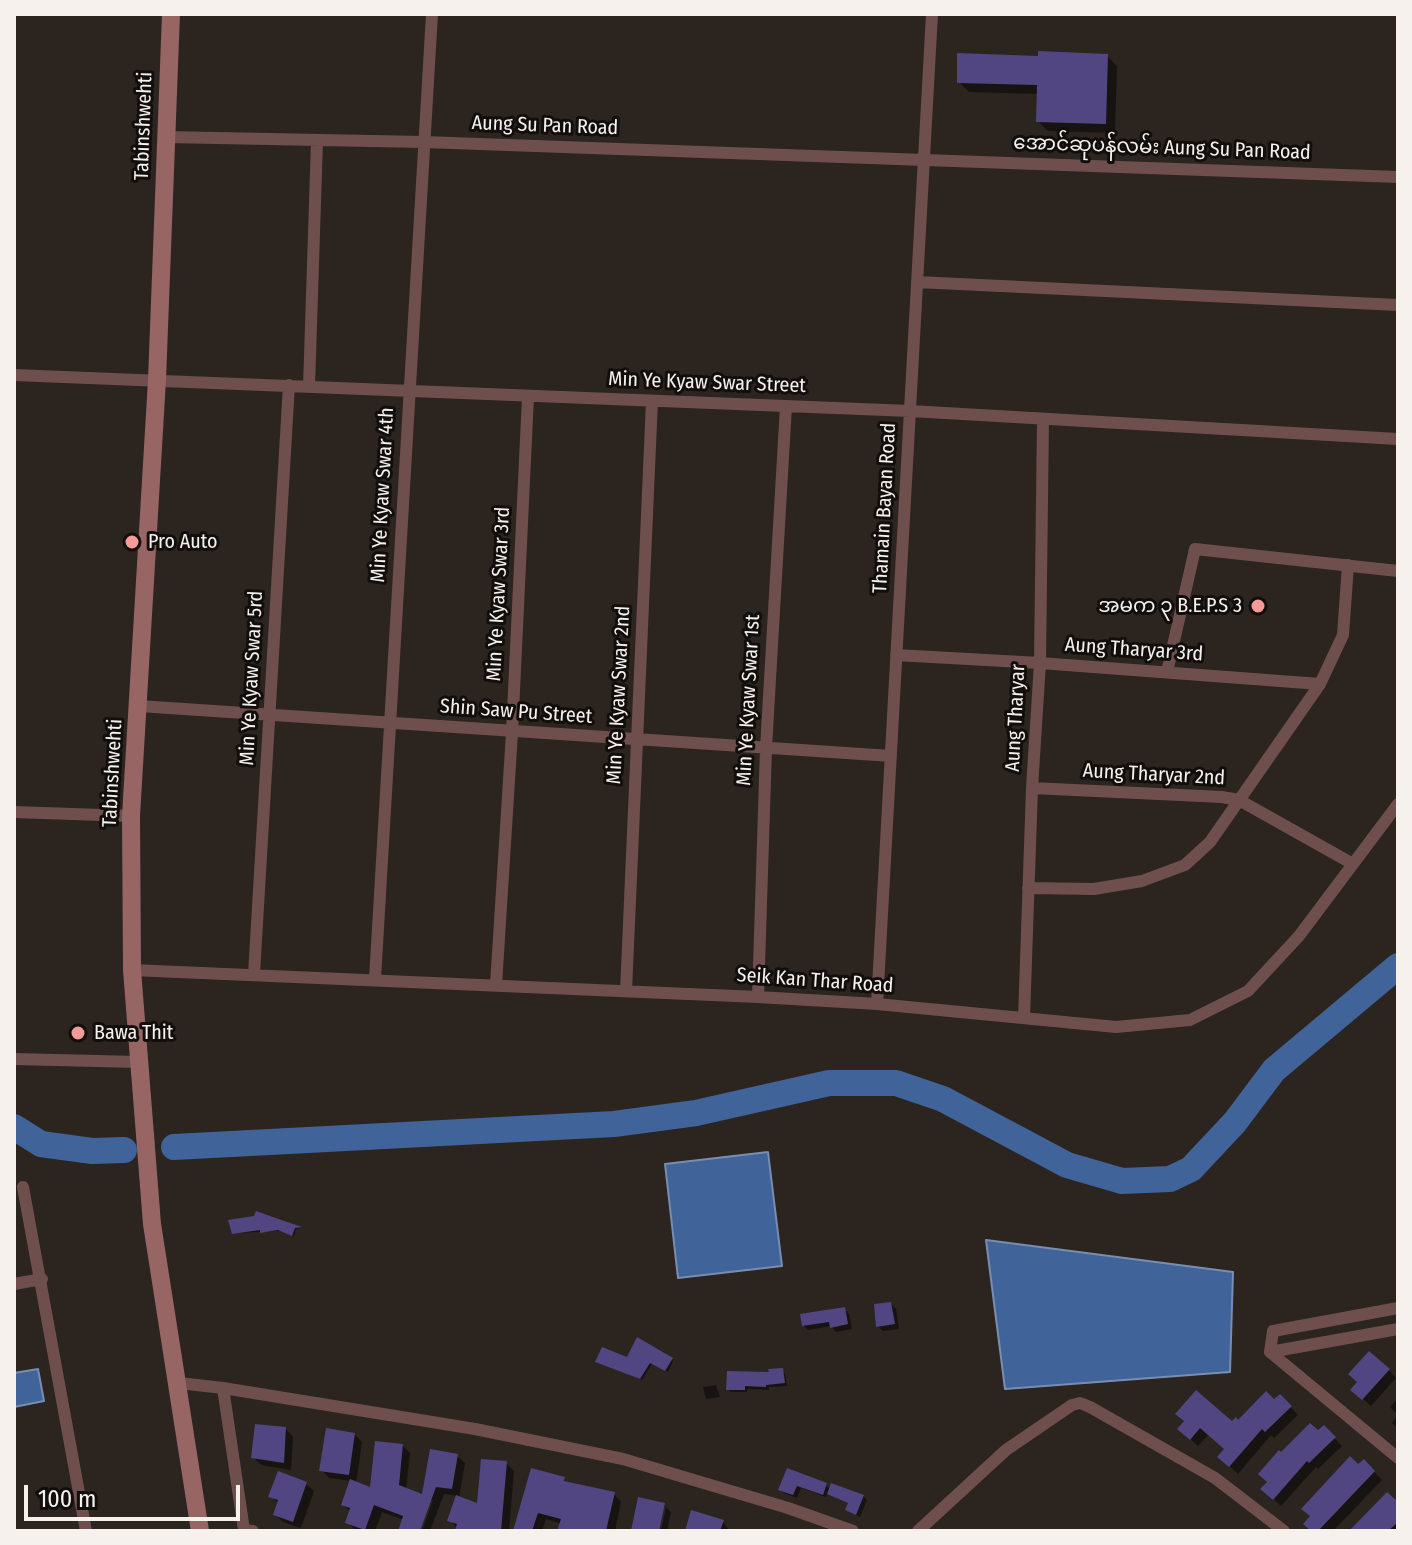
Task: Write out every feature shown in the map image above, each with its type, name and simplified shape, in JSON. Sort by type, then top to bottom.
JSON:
[{"type":"main road","name":"Tabinshwehti","points":[[171,14],[157,380],[131,816],[132,970],[152,1224],[200,1531]]},
{"type":"street","name":"Min Ye Kyaw Swar 4th","points":[[375,979],[432,14]]},
{"type":"street","name":"Thamain Bayan Road","points":[[877,1004],[932,14]]},
{"type":"street","name":"Aung Su Pan Road","points":[[165,137],[424,142],[924,159]]},
{"type":"street","points":[[309,387],[317,141]]},
{"type":"street","name":"အောင်ဆုပန်လမ်း Aung Su Pan Road","points":[[924,159],[1398,177]]},
{"type":"street","points":[[917,282],[1398,305]]},
{"type":"street","name":"Min Ye Kyaw Swar Street","points":[[14,375],[910,411],[1398,439]]},
{"type":"street","name":"Min Ye Kyaw Swar 5rd","points":[[254,974],[289,385]]},
{"type":"street","name":"Min Ye Kyaw Swar 3rd","points":[[496,985],[528,397]]},
{"type":"street","name":"Min Ye Kyaw Swar 2nd","points":[[626,991],[652,401]]},
{"type":"street","name":"Min Ye Kyaw Swar 1st","points":[[758,997],[766,748],[786,406]]},
{"type":"street","name":"Aung Tharyar","points":[[1024,1018],[1040,663],[1043,419]]},
{"type":"street","points":[[1167,672],[1195,549],[1398,571]]},
{"type":"street","points":[[1028,888],[1094,889],[1142,881],[1185,865],[1210,842],[1320,684],[1343,635],[1348,565]]},
{"type":"street","name":"Aung Tharyar 3rd","points":[[896,655],[1320,684]]},
{"type":"street","name":"Shin Saw Pu Street","points":[[139,706],[891,756]]},
{"type":"street","name":"Aung Tharyar 2nd","points":[[1032,788],[1239,800],[1353,864]]},
{"type":"street","name":"Seik Kan Thar Road","points":[[132,970],[758,997],[877,1004],[1116,1027],[1190,1020],[1248,991],[1299,936],[1387,823],[1398,804]]},
{"type":"street","points":[[14,812],[131,816]]},
{"type":"street","points":[[14,1059],[138,1062]]},
{"type":"street","points":[[23,1187],[86,1531]]},
{"type":"street","points":[[14,1284],[42,1279]]},
{"type":"street","points":[[1270,1352],[1273,1331],[1398,1308]]},
{"type":"street","points":[[1270,1352],[1398,1329]]},
{"type":"street","points":[[1270,1352],[1398,1458]]},
{"type":"street","points":[[179,1383],[475,1429],[623,1459],[788,1508],[853,1531]]},
{"type":"street","points":[[223,1388],[244,1530],[253,1531]]},
{"type":"street","points":[[918,1531],[1006,1450],[1072,1405],[1080,1403],[1215,1478],[1284,1531]]},
{"type":"water","points":[[768,1152],[782,1266],[678,1278],[665,1164]]},
{"type":"water","points":[[986,1240],[1233,1272],[1230,1372],[1005,1389]]},
{"type":"water","points":[[38,1369],[44,1401],[14,1407],[14,1373]]},
{"type":"building","points":[[1038,51],[1108,54],[1106,124],[1036,122],[1037,85],[957,83],[957,53],[1038,56]]},
{"type":"building","points":[[256,1211],[302,1227],[295,1228],[292,1236],[278,1230],[232,1234],[228,1220],[254,1216]]},
{"type":"building","points":[[891,1302],[895,1324],[876,1327],[874,1304]]},
{"type":"building","points":[[845,1307],[848,1324],[830,1328],[829,1322],[802,1326],[800,1314]]},
{"type":"building","points":[[637,1337],[673,1358],[665,1371],[650,1363],[640,1379],[595,1362],[602,1347],[627,1357]]},
{"type":"building","points":[[1369,1351],[1390,1369],[1362,1400],[1350,1390],[1357,1382],[1348,1374]]},
{"type":"building","points":[[783,1368],[785,1383],[726,1390],[727,1371],[769,1372],[768,1369]]},
{"type":"building","points":[[1196,1390],[1232,1421],[1236,1417],[1238,1420],[1266,1391],[1274,1399],[1280,1394],[1292,1406],[1265,1432],[1262,1429],[1229,1467],[1217,1457],[1224,1449],[1200,1428],[1190,1440],[1177,1429],[1184,1421],[1175,1414]]},
{"type":"building","points":[[1310,1423],[1318,1430],[1324,1425],[1336,1437],[1309,1463],[1307,1461],[1273,1500],[1260,1489],[1267,1482],[1258,1474],[1279,1450],[1281,1452]]},
{"type":"building","points":[[255,1424],[286,1427],[284,1463],[251,1458]]},
{"type":"building","points":[[326,1428],[355,1433],[349,1475],[319,1471]]},
{"type":"building","points":[[375,1441],[403,1444],[399,1485],[422,1494],[430,1449],[458,1454],[452,1489],[436,1487],[420,1531],[398,1531],[403,1516],[374,1505],[365,1530],[345,1523],[350,1508],[341,1505],[350,1479],[370,1487]]},
{"type":"building","points":[[1350,1456],[1358,1464],[1364,1459],[1375,1471],[1318,1531],[1311,1531],[1303,1524],[1310,1516],[1301,1509]]},
{"type":"building","points":[[481,1459],[507,1461],[501,1531],[455,1531],[457,1524],[447,1521],[456,1495],[477,1503]]},
{"type":"building","points":[[531,1468],[565,1477],[564,1481],[615,1492],[606,1531],[557,1531],[561,1519],[538,1513],[532,1531],[513,1531]]},
{"type":"building","points":[[787,1468],[827,1483],[823,1495],[797,1486],[793,1495],[778,1490]]},
{"type":"building","points":[[278,1471],[307,1482],[293,1522],[273,1515],[278,1500],[268,1497]]},
{"type":"building","points":[[831,1483],[864,1495],[856,1515],[845,1510],[848,1503],[827,1494]]},
{"type":"building","points":[[1387,1492],[1398,1502],[1398,1522],[1388,1531],[1349,1531]]},
{"type":"building","points":[[638,1497],[665,1503],[659,1531],[631,1531]]},
{"type":"building","points":[[691,1510],[724,1520],[720,1531],[685,1531]]},
{"type":"waterway","points":[[174,1147],[614,1124],[696,1113],[829,1083],[896,1083],[943,1099],[1067,1165],[1122,1181],[1170,1179],[1191,1169],[1235,1122],[1274,1070],[1398,966]]},
{"type":"waterway","points":[[14,1127],[41,1144],[92,1151],[124,1150]]},
{"type":"place","name":"Pro Auto","points":[[132,542]]},
{"type":"place","name":"အမက ၃ B.E.P.S 3","points":[[1258,606]]},
{"type":"place","name":"Bawa Thit","points":[[78,1033]]}]
